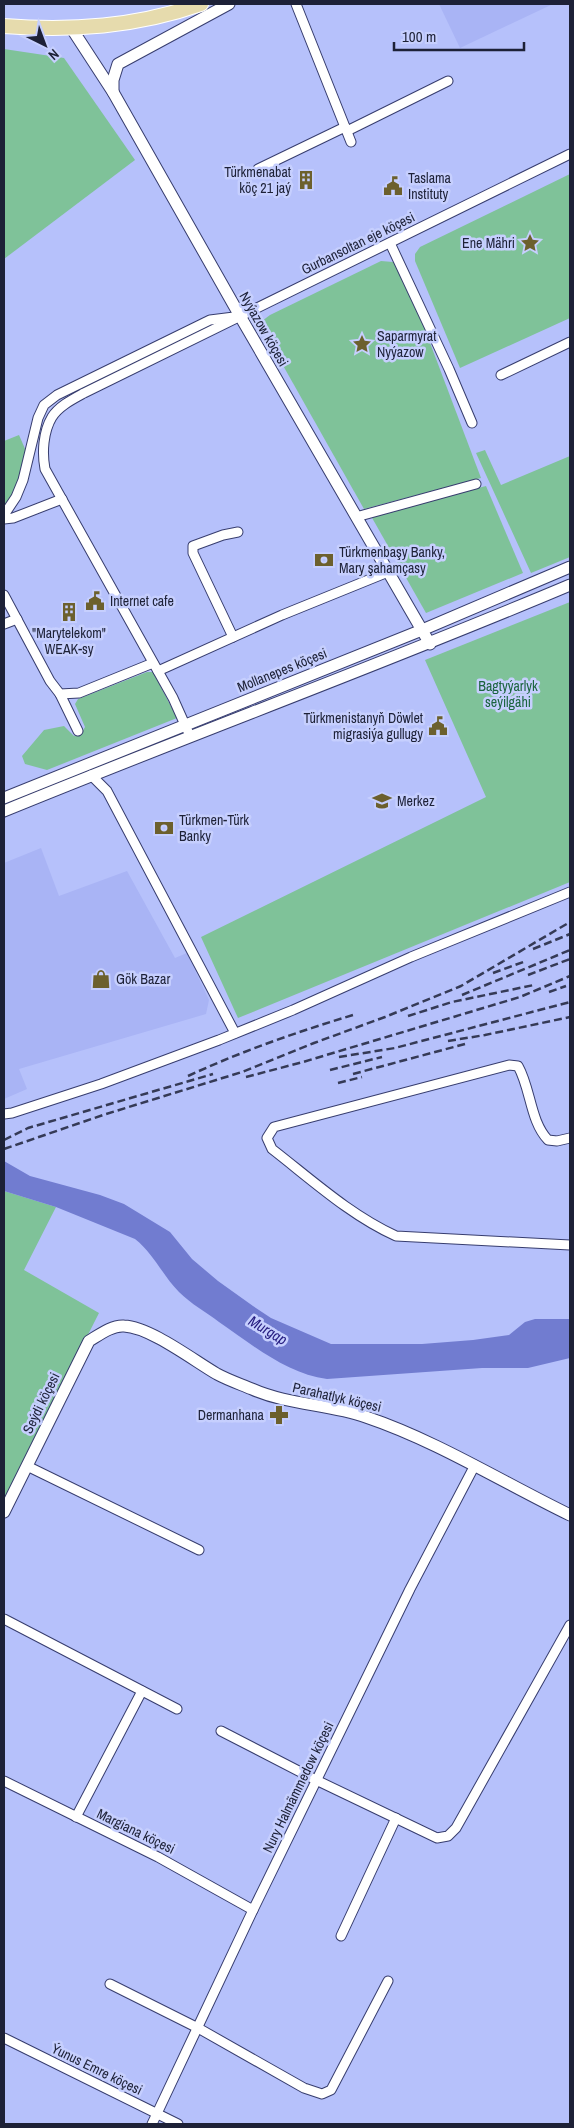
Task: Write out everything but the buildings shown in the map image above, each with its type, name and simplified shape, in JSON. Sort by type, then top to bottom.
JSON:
[{"type":"main road","points":[[4,26],[72,29],[131,23],[201,4]]},
{"type":"street","points":[[113,92],[113,80],[118,64],[230,4]]},
{"type":"street","points":[[296,4],[351,142]]},
{"type":"street","name":"Nyýazow köçesi","points":[[72,29],[113,92],[430,644]]},
{"type":"street","points":[[258,169],[448,82]]},
{"type":"street","name":"Gurbansoltan eje köçesi","points":[[188,731],[156,667],[45,469],[42,456],[52,417],[64,404],[570,154]]},
{"type":"street","points":[[390,243],[449,369],[472,424]]},
{"type":"street","name":"Gurbansoltan eje köçesi","points":[[4,517],[24,480],[38,418],[44,405],[57,395],[210,320],[240,316]]},
{"type":"street","points":[[501,375],[570,342]]},
{"type":"street","points":[[356,517],[476,484]]},
{"type":"street","points":[[4,517],[13,518],[62,499]]},
{"type":"street","points":[[233,637],[193,553],[193,546],[223,535],[238,532]]},
{"type":"street","name":"Mollanepes köçesi","points":[[4,811],[91,776],[188,731],[570,567]]},
{"type":"street","points":[[60,694],[79,693],[156,667],[388,572]]},
{"type":"street","name":"Mollanepes köçesi","points":[[4,798],[430,644],[570,585]]},
{"type":"street","points":[[4,595],[50,681],[60,694],[78,731]]},
{"type":"street","points":[[4,624],[17,619]]},
{"type":"street","points":[[91,776],[107,791],[235,1033]]},
{"type":"street","points":[[4,1114],[101,1084],[235,1033],[293,1010],[411,957],[570,892]]},
{"type":"street","points":[[570,1138],[557,1141],[548,1140],[540,1133],[524,1076],[518,1066],[509,1065],[274,1126],[267,1138],[272,1149],[345,1206],[376,1227],[396,1236],[570,1245]]},
{"type":"street","name":"Parahatlyk köçesi","points":[[122,1326],[144,1330],[220,1375],[271,1397],[364,1416],[399,1429],[475,1465],[570,1515]]},
{"type":"street","name":"Seýdi köçesi","points":[[4,1512],[90,1341],[106,1331],[122,1326]]},
{"type":"street","name":"Nury Halmämmedow köçesi","points":[[152,2124],[316,1780],[410,1589],[475,1465]]},
{"type":"street","points":[[27,1466],[199,1550]]},
{"type":"street","points":[[4,1619],[176,1709]]},
{"type":"street","points":[[221,1731],[316,1780],[437,1838],[448,1836],[456,1828],[570,1625]]},
{"type":"street","points":[[76,1817],[142,1691]]},
{"type":"street","name":"Margiana köçesi","points":[[4,1781],[158,1857],[253,1910]]},
{"type":"street","points":[[341,1936],[396,1818]]},
{"type":"street","points":[[110,1984],[198,2028],[304,2088],[322,2094],[331,2090],[388,1980]]},
{"type":"street","name":"Ýunus Emre köçesi","points":[[4,2038],[178,2124]]},
{"type":"shaded area","points":[[439,4],[553,4],[460,48]]},
{"type":"shaded area","name":"Gök Bazar","points":[[41,848],[59,896],[127,871],[175,958],[187,953],[209,1000],[206,1014],[19,1069],[27,1089],[4,1099],[4,863]]},
{"type":"green space","points":[[4,49],[64,58],[135,160],[4,259]]},
{"type":"green space","points":[[570,174],[570,318],[460,368],[415,261],[415,254],[420,247]]},
{"type":"green space","points":[[381,261],[393,262],[401,266],[481,478],[364,509],[263,330],[262,321],[270,315]]},
{"type":"green space","points":[[19,435],[29,458],[4,515],[4,441]]},
{"type":"green space","points":[[485,450],[501,485],[570,456],[570,557],[531,573],[476,453]]},
{"type":"green space","points":[[486,486],[523,573],[426,613],[371,516]]},
{"type":"green space","name":"Bagtyýarlyk seýilgähi","points":[[570,602],[570,882],[238,1018],[201,937],[486,797],[425,660]]},
{"type":"green space","points":[[147,672],[153,672],[177,718],[47,770],[25,764],[22,756],[44,730],[64,726],[74,736],[81,734],[85,727],[75,704],[78,699]]},
{"type":"green space","points":[[4,1191],[56,1207],[24,1270],[99,1313],[4,1500]]},
{"type":"water","name":"Murgap","points":[[4,1161],[30,1176],[100,1195],[124,1204],[170,1232],[192,1259],[218,1281],[253,1306],[271,1318],[331,1344],[422,1344],[473,1340],[509,1335],[525,1322],[535,1319],[570,1319],[570,1358],[528,1368],[482,1368],[327,1379],[312,1376],[284,1365],[270,1357],[188,1300],[173,1286],[148,1251],[135,1239],[56,1207],[4,1191]]},
{"type":"railway","points":[[4,1149],[103,1115],[242,1072],[385,1017],[461,986],[570,922]]},
{"type":"railway","points":[[533,949],[570,934]]},
{"type":"railway","points":[[462,995],[570,950]]},
{"type":"railway","points":[[528,975],[570,959]]},
{"type":"railway","points":[[493,973],[526,961]]},
{"type":"railway","points":[[246,1077],[303,1062],[520,997],[570,976]]},
{"type":"railway","points":[[408,1016],[452,1002],[534,985]]},
{"type":"railway","points":[[549,992],[566,986]]},
{"type":"railway","points":[[339,1057],[395,1048],[570,1002]]},
{"type":"railway","points":[[188,1076],[270,1042],[353,1015]]},
{"type":"railway","points":[[448,1041],[570,1017]]},
{"type":"railway","points":[[353,1074],[465,1044]]},
{"type":"railway","points":[[330,1070],[382,1057]]},
{"type":"railway","points":[[4,1140],[28,1128],[213,1074]]},
{"type":"railway","points":[[338,1083],[362,1077]]},
{"type":"place","name":"Türkmenabat köç 21 jaý","points":[[306,180]]},
{"type":"place","name":"Taslama Instituty","points":[[393,186]]},
{"type":"place","name":"Ene Mähri","points":[[530,243]]},
{"type":"place","name":"Saparmyrat Nyýazow","points":[[362,344]]},
{"type":"place","name":"Türkmenbaşy Banky, Mary şahamçasy","points":[[324,560]]},
{"type":"place","name":"Internet cafe","points":[[95,601]]},
{"type":"place","name":"\"Marytelekom\" WEAK-sy","points":[[69,612]]},
{"type":"place","name":"Türkmenistanyň Döwlet migrasiýa gullugy","points":[[438,726]]},
{"type":"place","name":"Merkez","points":[[382,801]]},
{"type":"place","name":"Türkmen-Türk Banky","points":[[164,828]]},
{"type":"place","name":"Gök Bazar","points":[[101,979]]},
{"type":"place","name":"Dermanhana","points":[[279,1415]]}]
